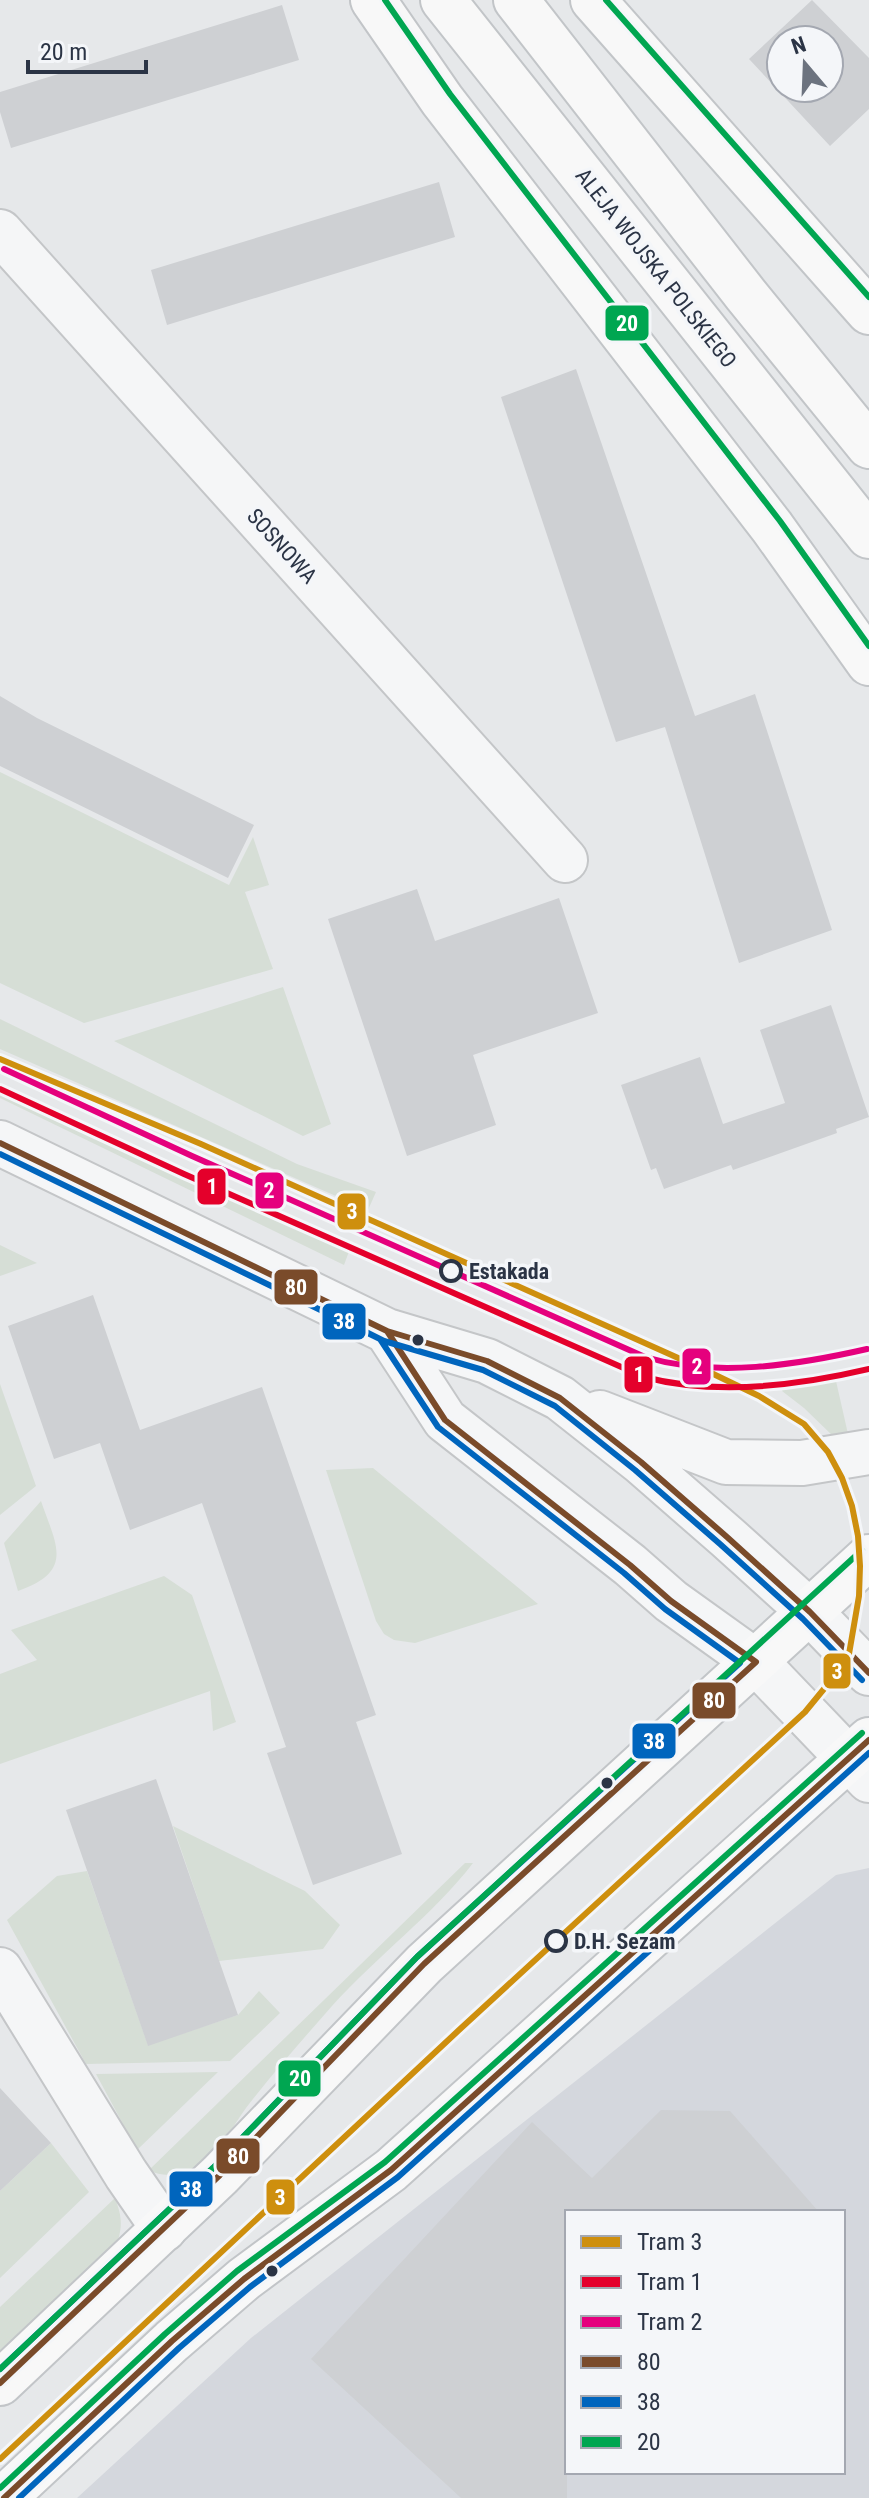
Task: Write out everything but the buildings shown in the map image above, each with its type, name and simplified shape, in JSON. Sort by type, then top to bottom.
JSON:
[{"type":"main road","points":[[373,0],[442,100],[772,527],[869,663]]},
{"type":"main road","name":"ALEJA WOJSKA POLSKIEGO","points":[[443,0],[869,536]]},
{"type":"main road","points":[[516,0],[746,295],[869,446]]},
{"type":"main road","points":[[593,0],[869,312]]},
{"type":"main road","points":[[0,2383],[220,2175],[424,1964],[869,1557]]},
{"type":"main road","points":[[4,2498],[172,2341],[244,2279],[391,2170],[863,1759]]},
{"type":"street","name":"SOSNOWA","points":[[0,232],[565,860]]},
{"type":"street","points":[[0,1143],[387,1331],[487,1361],[560,1398],[726,1462],[802,1463],[869,1452]]},
{"type":"street","points":[[387,1331],[445,1420],[630,1565],[671,1601],[756,1662],[863,1759]]},
{"type":"street","points":[[560,1398],[641,1462],[810,1612],[869,1673]]},
{"type":"street","points":[[0,1970],[126,2174],[164,2229]]},
{"type":"shaded area","points":[[0,772],[229,885],[253,837],[269,885],[245,892],[273,969],[84,1023],[0,983]]},
{"type":"shaded area","points":[[283,987],[331,1124],[303,1136],[114,1041]]},
{"type":"shaded area","points":[[0,1019],[297,1164],[376,1192],[368,1210],[0,1049]]},
{"type":"shaded area","points":[[0,1084],[351,1246],[344,1265],[0,1098]]},
{"type":"shaded area","points":[[0,1245],[37,1263],[0,1276]]},
{"type":"shaded area","points":[[836,1381],[848,1434],[834,1437],[782,1391],[785,1386]]},
{"type":"shaded area","points":[[0,1384],[36,1486],[0,1515]]},
{"type":"shaded area","points":[[373,1468],[538,1604],[415,1643],[394,1640],[384,1634],[376,1621],[326,1470]]},
{"type":"shaded area","points":[[41,1501],[55,1544],[54,1565],[48,1575],[18,1591],[4,1543]]},
{"type":"shaded area","points":[[164,1576],[192,1595],[236,1722],[213,1731],[210,1691],[0,1764],[0,1674],[37,1660],[11,1630]]},
{"type":"shaded area","points":[[173,1826],[305,1891],[340,1925],[323,1949],[219,1961]]},
{"type":"shaded area","points":[[465,1863],[473,1863],[440,1900],[332,2006],[256,2095],[215,2152],[197,2167],[181,2173],[164,2175],[149,2170]]},
{"type":"shaded area","points":[[869,1868],[869,2498],[77,2498],[251,2338],[836,1875]]},
{"type":"shaded area","points":[[87,1871],[148,2045],[238,2015],[259,1991],[280,2013],[230,2061],[86,2064],[7,1920],[57,1876]]},
{"type":"shaded area","points":[[218,2072],[137,2150],[96,2074]]},
{"type":"shaded area","points":[[51,2143],[89,2192],[0,2278],[0,2191]]},
{"type":"shaded area","points":[[115,2198],[121,2219],[118,2240],[0,2351],[0,2307]]},
{"type":"tram line","name":"3","points":[[0,1059],[201,1144],[759,1396],[804,1424],[828,1452],[852,1506],[860,1566],[859,1596],[849,1654],[805,1712],[0,2459]]},
{"type":"tram line","name":"2","points":[[4,1069],[645,1357],[699,1367],[756,1367],[867,1349]]},
{"type":"tram line","name":"1","points":[[0,1089],[184,1174],[644,1377],[671,1383],[728,1387],[785,1384],[869,1369]]},
{"type":"transit line","name":"20","points":[[385,0],[450,94],[780,521],[869,646]]},
{"type":"transit line","name":"20","points":[[606,0],[869,297]]},
{"type":"transit line","name":"80","points":[[0,1143],[387,1331],[445,1420],[630,1565],[671,1601],[756,1662],[424,1964],[220,2175],[0,2383]]},
{"type":"transit line","name":"38","points":[[0,1154],[380,1339],[438,1427],[624,1573],[665,1609],[740,1663],[417,1957],[213,2168],[0,2369]]},
{"type":"transit line","name":"80","points":[[362,1319],[387,1331],[487,1361],[560,1398],[641,1462],[727,1537],[810,1612],[869,1673]]},
{"type":"transit line","name":"38","points":[[358,1328],[384,1341],[483,1370],[555,1406],[720,1544],[803,1619],[862,1680]]},
{"type":"transit line","name":"20","points":[[0,2369],[213,2168],[417,1957],[862,1550]]},
{"type":"transit line","name":"20","points":[[0,2488],[237,2271],[385,2162],[862,1733]]},
{"type":"transit line","name":"80","points":[[4,2498],[172,2341],[244,2279],[391,2170],[869,1740]]},
{"type":"transit line","name":"38","points":[[19,2498],[179,2348],[250,2287],[398,2177],[869,1753]]},
{"type":"place","name":"Estakada","points":[[451,1271]]},
{"type":"place","name":"D.H. Sezam","points":[[556,1941]]}]
